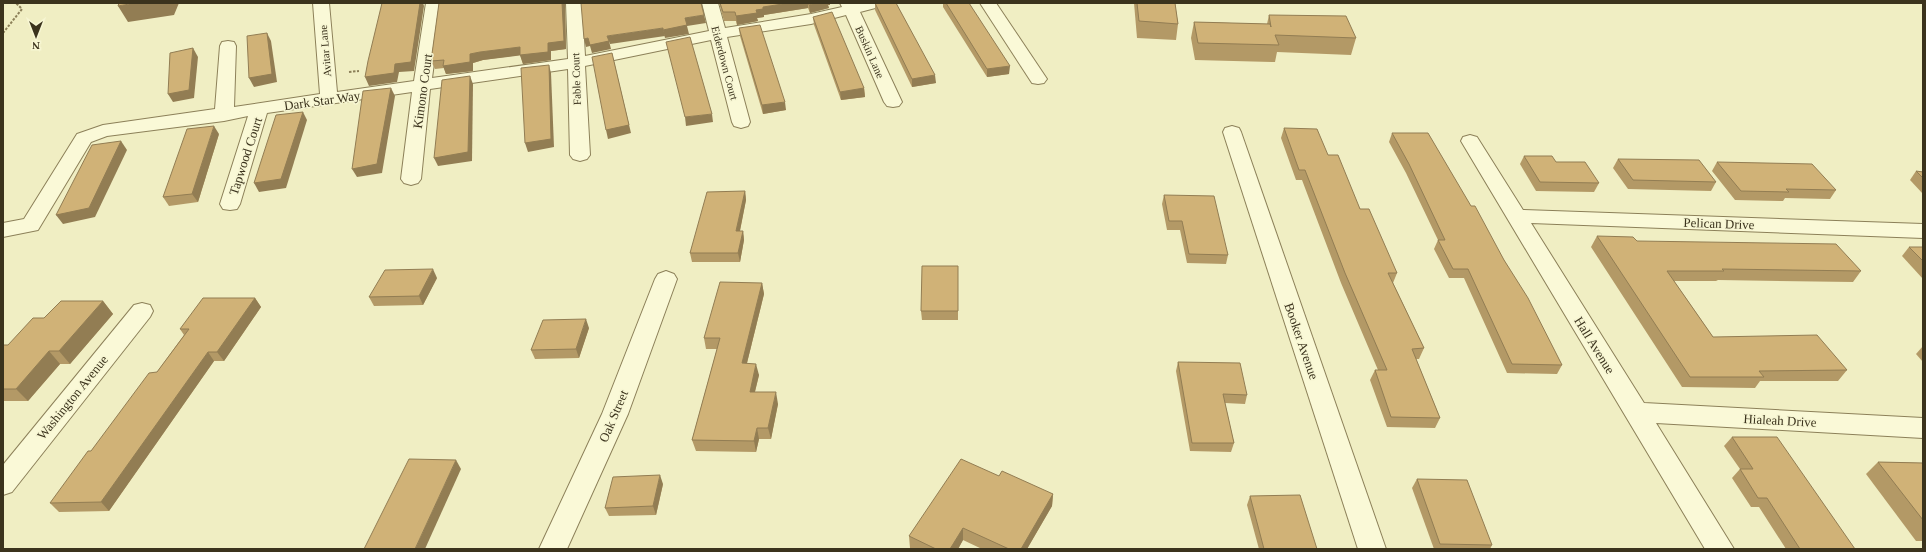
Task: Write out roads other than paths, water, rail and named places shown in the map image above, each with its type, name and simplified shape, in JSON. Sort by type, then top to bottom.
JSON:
[{"type":"street","name":"Avitar Lane","points":[[322,3],[329,99]]},
{"type":"street","name":"Kimono Court","points":[[411,179],[422,85],[434,3]]},
{"type":"street","name":"Fable Court","points":[[574,3],[575,63],[580,154]]},
{"type":"street","name":"Eiderdown Court","points":[[710,3],[741,122]]},
{"type":"street","name":"Dark Star Way","points":[[3,230],[31,225],[84,138],[104,131],[224,115],[575,63],[717,34],[811,19],[850,6],[877,3]]},
{"type":"street","points":[[988,3],[1038,79]]},
{"type":"street","name":"Buskin Lane","points":[[850,6],[893,102]]},
{"type":"street","points":[[224,115],[228,46]]},
{"type":"street","name":"Tapwood Court","points":[[230,204],[260,109]]},
{"type":"street","name":"Booker Avenue","points":[[1232,132],[1372,549]]},
{"type":"street","name":"Hall Avenue","points":[[1470,141],[1720,549]]},
{"type":"street","name":"Pelican Drive","points":[[1515,216],[1923,231]]},
{"type":"street","name":"Oak Street","points":[[553,549],[615,414],[666,279]]},
{"type":"street","name":"Washington Avenue","points":[[3,484],[142,311]]},
{"type":"street","name":"Hialeah Drive","points":[[1636,412],[1923,428]]}]
